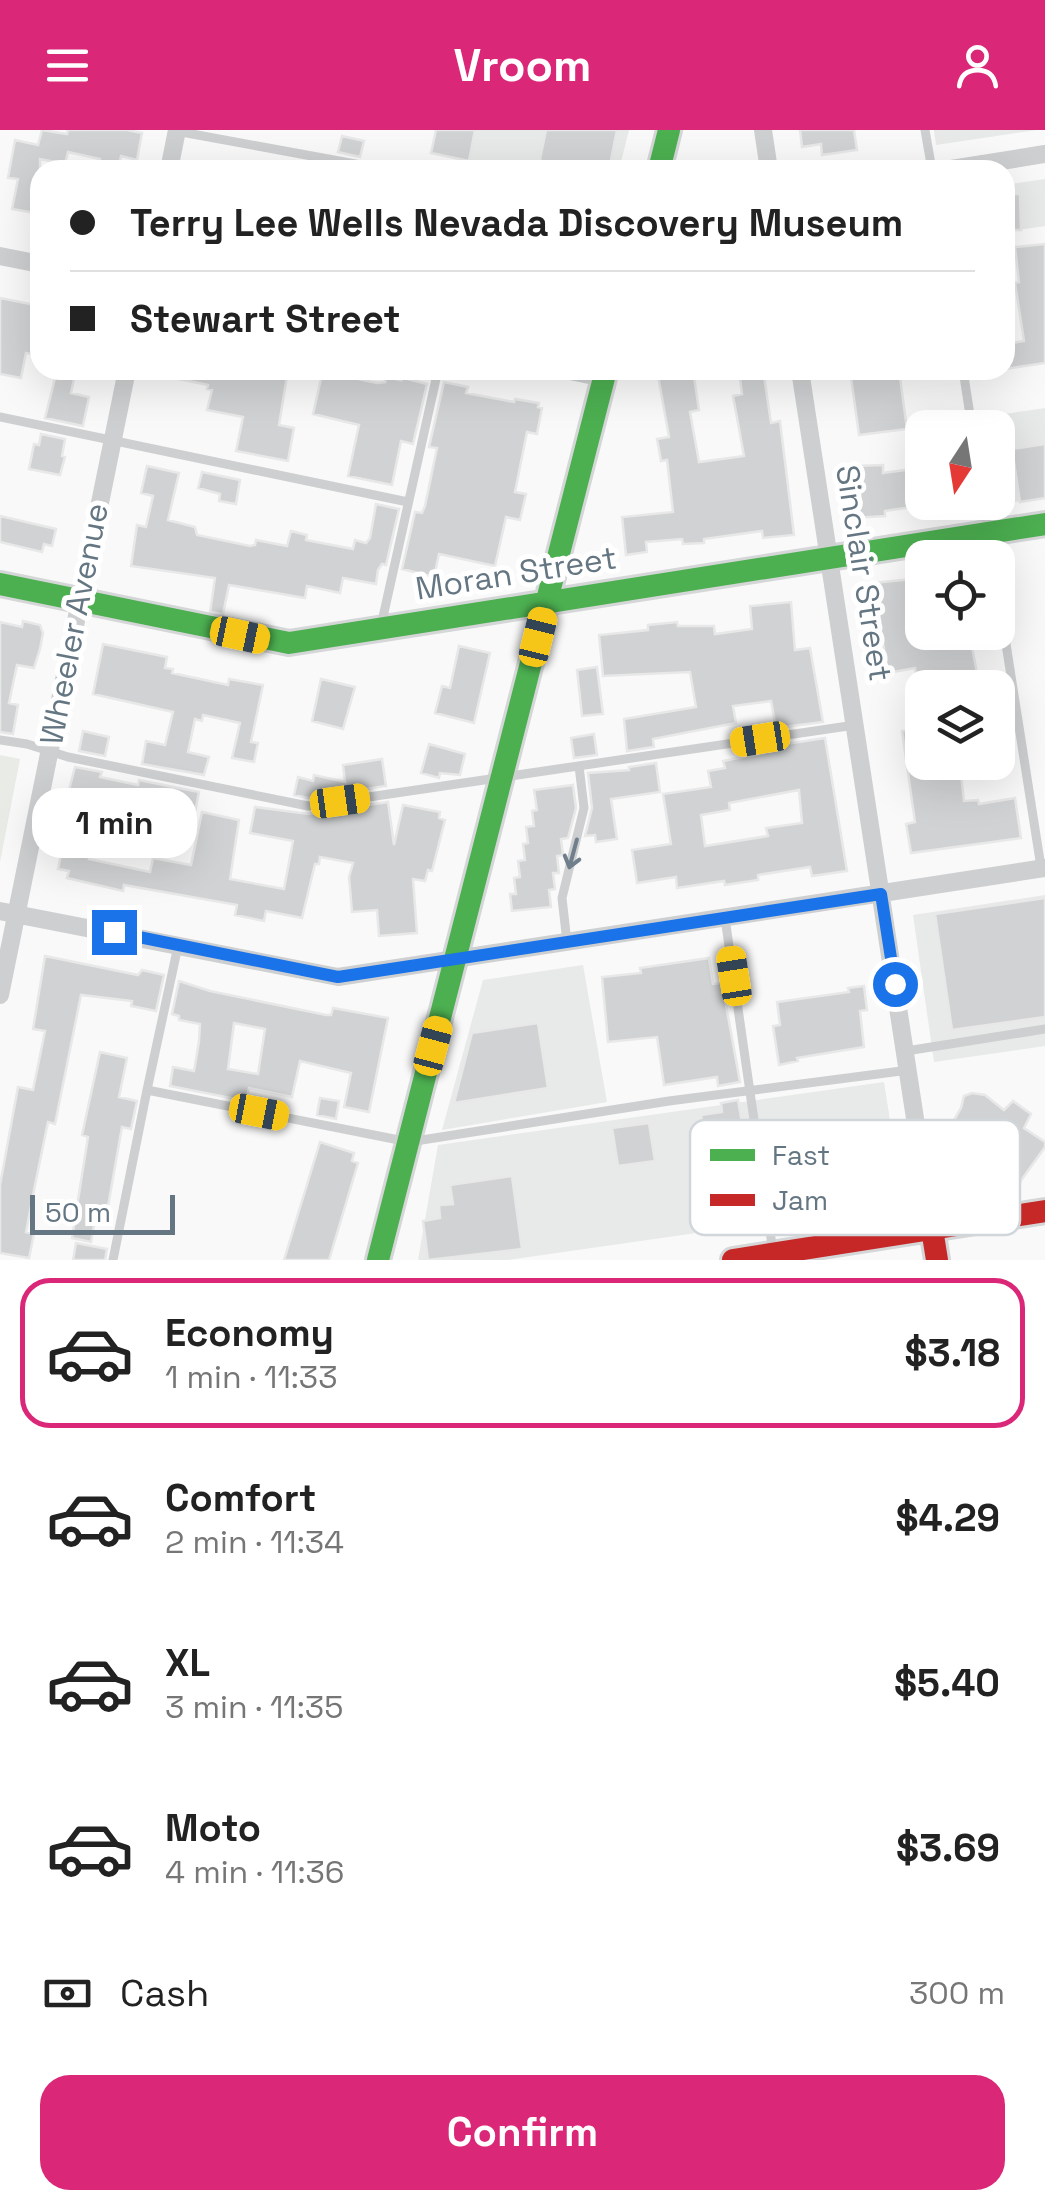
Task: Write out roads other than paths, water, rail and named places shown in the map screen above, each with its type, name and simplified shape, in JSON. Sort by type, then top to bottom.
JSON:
[{"type":"street","points":[[170,160],[176,130]]},
{"type":"street","points":[[661,160],[669,130]]},
{"type":"street","points":[[763,130],[768,160]]},
{"type":"street","points":[[1008,160],[1045,154]]},
{"type":"street","points":[[0,256],[30,262]]},
{"type":"street","name":"Wheeler Avenue","points":[[0,995],[8,912],[48,752],[125,380]]},
{"type":"street","points":[[378,1260],[603,380]]},
{"type":"street","name":"Sinclair Street","points":[[802,380],[916,1120]]},
{"type":"street","name":"Moran Street","points":[[0,584],[275,642],[380,629],[1045,524]]},
{"type":"street","points":[[8,912],[338,977],[1043,868]]},
{"type":"street","points":[[1020,1216],[1045,1212]]},
{"type":"street","points":[[733,1260],[897,1235]]},
{"type":"street","name":"Sinclair Street","points":[[933,1235],[936,1260]]},
{"type":"lane","points":[[176,130],[335,160]]},
{"type":"lane","points":[[925,130],[930,160]]},
{"type":"lane","points":[[380,629],[436,380]]},
{"type":"lane","points":[[964,380],[969,410]]},
{"type":"lane","points":[[0,417],[408,502]]},
{"type":"lane","points":[[986,520],[989,540]]},
{"type":"lane","points":[[1007,650],[1043,868]]},
{"type":"lane","points":[[0,740],[308,806],[855,725]]},
{"type":"lane","points":[[567,942],[562,898],[584,808],[579,766]]},
{"type":"lane","points":[[724,918],[756,1120]]},
{"type":"lane","points":[[113,1260],[178,944]]},
{"type":"lane","points":[[147,1090],[409,1142],[752,1090],[1045,1030]]}]
